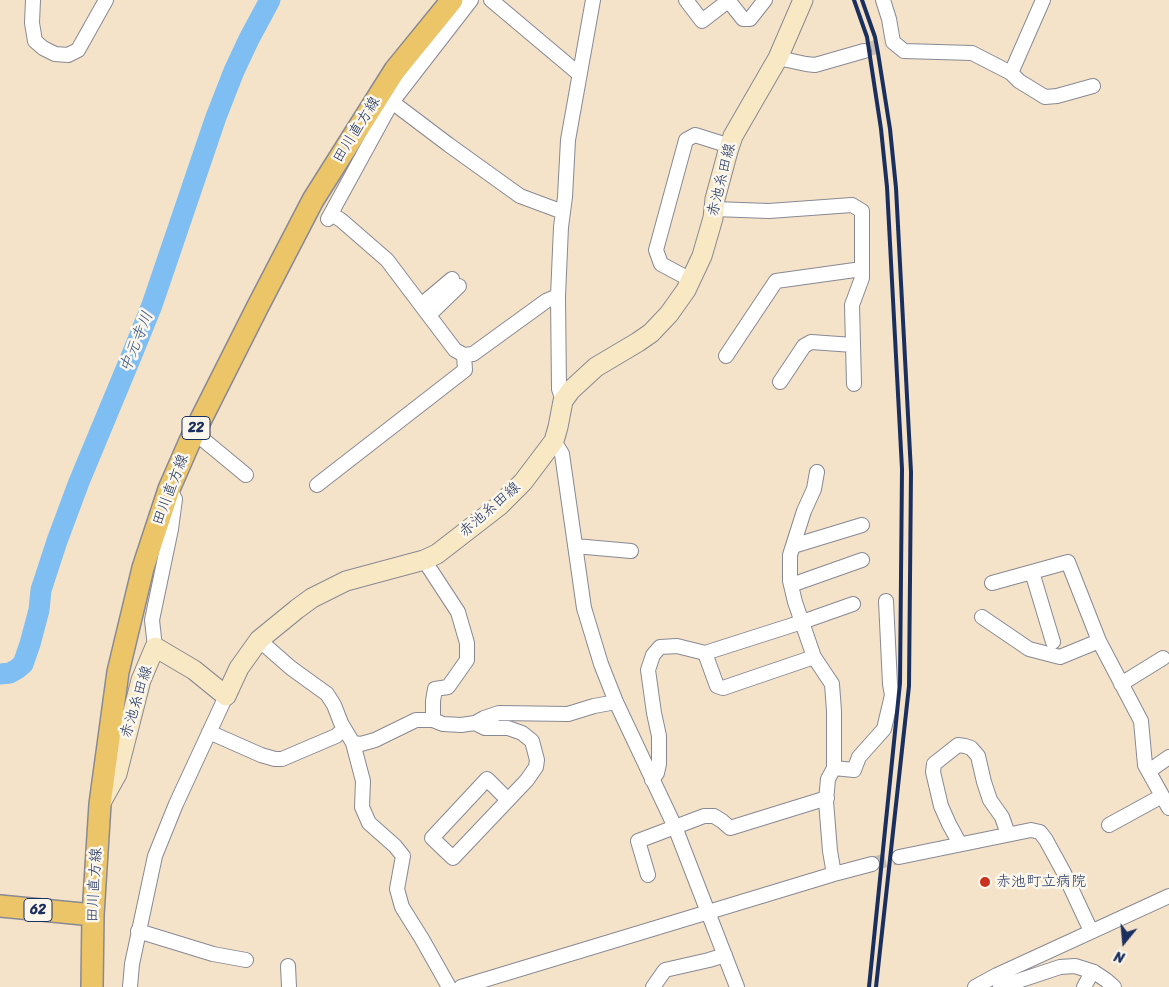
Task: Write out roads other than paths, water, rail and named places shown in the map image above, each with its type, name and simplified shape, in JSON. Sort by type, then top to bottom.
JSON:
[{"type":"main road","name":"田川直方線","points":[[92,987],[85,914],[118,672],[143,568],[169,489],[194,432],[313,200],[395,70],[452,0]]},
{"type":"main road","name":"赤池糸田線","points":[[100,804],[117,774],[141,680],[155,647],[194,670],[226,696],[239,668],[259,640],[312,598],[346,581],[424,560],[437,554],[499,506],[523,482],[554,441],[562,401],[571,390],[596,367],[651,333],[669,314],[686,290],[702,256],[714,218],[715,199],[733,136],[778,58],[803,0]]},
{"type":"main road","name":"62","points":[[0,906],[85,914]]},
{"type":"street","points":[[33,0],[32,22],[35,41],[42,48],[55,54],[68,55],[78,50],[106,0]]},
{"type":"street","points":[[470,0],[392,102],[329,217],[341,220],[387,260],[455,350],[464,355],[473,354],[546,301],[558,296]]},
{"type":"street","points":[[491,0],[579,74]]},
{"type":"street","points":[[562,401],[559,390],[558,296],[561,227],[565,197],[568,140],[594,0]]},
{"type":"street","points":[[686,0],[702,21],[728,0],[743,19],[750,19],[765,0]]},
{"type":"street","points":[[883,0],[889,19],[888,43],[904,50],[972,53],[1011,73],[1019,81],[1045,97],[1057,96],[1093,86]]},
{"type":"street","points":[[1011,73],[1043,0]]},
{"type":"street","points":[[778,58],[815,65],[864,51]]},
{"type":"street","points":[[392,102],[520,196],[563,212]]},
{"type":"street","points":[[691,280],[661,264],[656,250],[686,140],[695,135],[730,146]]},
{"type":"street","points":[[714,209],[769,211],[852,205],[862,211],[862,278],[852,305],[854,384]]},
{"type":"street","points":[[726,356],[776,281],[862,269]]},
{"type":"street","points":[[425,310],[455,283]]},
{"type":"street","points":[[780,382],[804,346],[811,342],[853,345]]},
{"type":"street","points":[[316,485],[465,370],[464,355]]},
{"type":"street","points":[[194,432],[246,475]]},
{"type":"street","points":[[554,441],[562,454],[584,608],[600,664],[674,828],[709,912],[737,987]]},
{"type":"street","points":[[816,472],[814,489],[804,512],[790,555],[790,581],[814,657],[832,684],[834,768],[828,779],[826,798],[830,851],[834,874]]},
{"type":"street","points":[[155,647],[152,620],[171,529],[175,499],[169,489]]},
{"type":"street","points":[[793,546],[862,525]]},
{"type":"street","points":[[575,546],[631,551]]},
{"type":"street","points":[[424,560],[458,612],[467,643],[467,660],[448,688],[435,689],[433,720]]},
{"type":"street","points":[[790,581],[797,583],[862,560]]},
{"type":"street","points":[[992,583],[1068,562],[1099,641],[1141,722],[1145,765],[1166,802],[1109,824]]},
{"type":"street","points":[[1032,572],[1052,642]]},
{"type":"street","points":[[834,768],[854,770],[859,757],[884,729],[892,694],[886,602]]},
{"type":"street","points":[[652,780],[659,764],[659,736],[648,670],[653,655],[660,647],[677,646],[705,653],[853,604]]},
{"type":"street","points":[[982,617],[1029,649],[1060,657],[1099,641]]},
{"type":"street","points":[[259,640],[291,668],[327,694],[334,705],[344,729],[353,743],[363,782],[362,807],[369,823],[395,846],[403,856],[397,889],[402,907],[449,987]]},
{"type":"street","points":[[705,653],[717,686],[723,688],[814,657]]},
{"type":"street","points":[[1121,684],[1163,658]]},
{"type":"street","points":[[130,987],[138,931],[155,856],[176,804],[226,696]]},
{"type":"street","points":[[353,743],[360,744],[375,740],[416,720],[433,720],[443,724],[461,725],[475,723],[499,713],[568,714],[616,702]]},
{"type":"street","points":[[475,723],[486,728],[508,728],[522,733],[532,741],[537,760],[536,768],[527,780],[508,800],[452,858],[432,838],[487,779],[508,800]]},
{"type":"street","points":[[209,732],[261,755],[282,759],[336,736],[344,729]]},
{"type":"street","points":[[960,844],[941,806],[933,772],[934,764],[958,745],[971,748],[978,756],[990,800],[1002,817],[1008,834]]},
{"type":"street","points":[[1148,771],[1169,757]]},
{"type":"street","points":[[648,875],[638,841],[704,816],[714,816],[730,828],[826,798]]},
{"type":"street","points":[[899,857],[1008,834],[1031,830],[1040,832],[1063,871],[1091,931]]},
{"type":"street","points":[[461,987],[872,864]]},
{"type":"street","points":[[975,987],[997,975],[1169,896]]},
{"type":"street","points":[[138,931],[213,954],[246,960]]},
{"type":"street","points":[[653,987],[665,970],[725,955]]},
{"type":"street","points":[[288,966],[289,987]]},
{"type":"street","points":[[1000,987],[1060,967],[1075,966],[1092,972],[1114,987]]},
{"type":"street","points":[[1084,987],[1092,972]]},
{"type":"waterway","name":"中元寺川","points":[[0,674],[10,673],[23,664],[39,610],[41,590],[57,541],[79,482],[152,305],[216,117],[234,71],[270,0]]},
{"type":"tunnel","points":[[864,51],[884,44]]},
{"type":"tunnel","points":[[872,864],[899,857]]},
{"type":"railway","points":[[854,0],[867,37],[881,129],[887,187],[902,469],[900,683],[869,987]]},
{"type":"railway","points":[[862,0],[875,37],[890,129],[896,188],[911,472],[909,686],[876,987]]},
{"type":"place","name":"赤池町立病院","points":[[985,882]]}]
